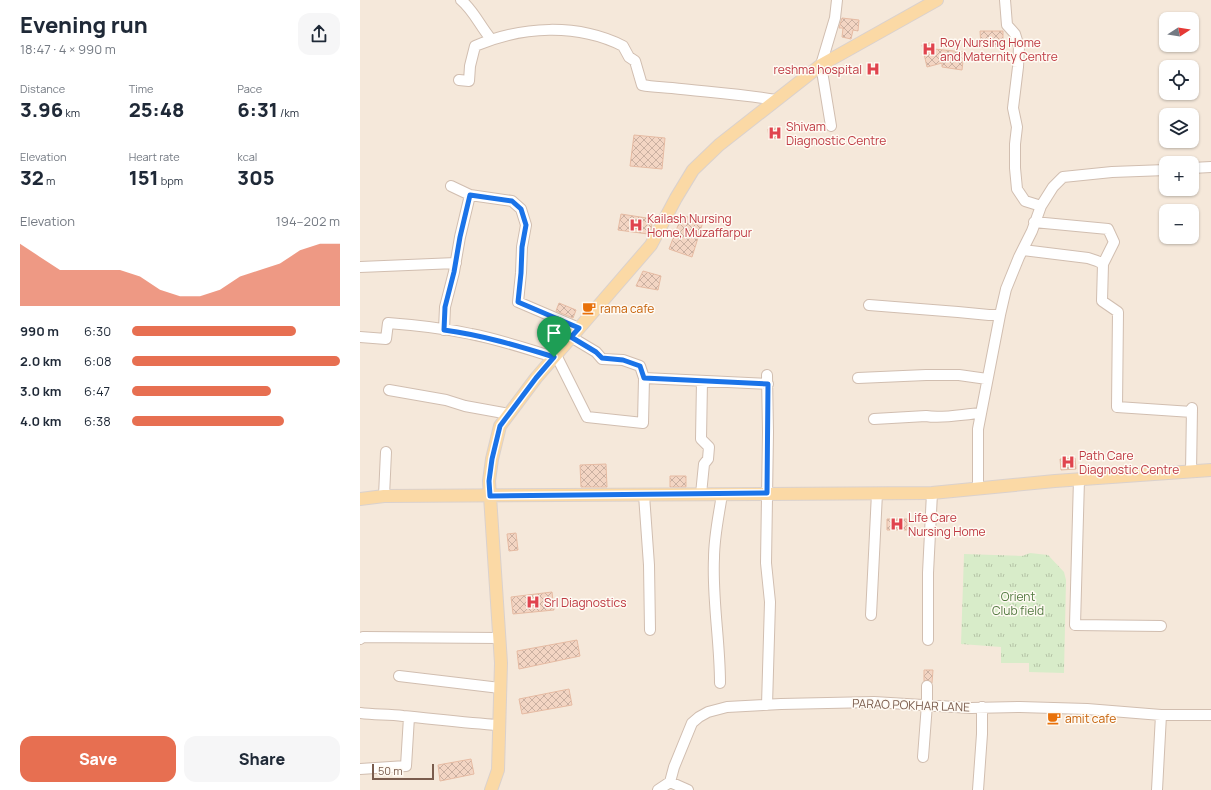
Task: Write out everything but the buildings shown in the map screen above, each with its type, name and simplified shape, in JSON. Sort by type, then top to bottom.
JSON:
[{"type":"main road","points":[[491,790],[498,770],[501,663],[489,481],[492,459],[500,426],[536,378],[651,245],[693,170],[719,145],[821,65],[935,0]]},
{"type":"main road","points":[[360,499],[384,496],[932,492],[1080,479],[1211,470]]},
{"type":"street","points":[[461,0],[474,14],[484,31],[491,39]]},
{"type":"street","points":[[831,126],[821,65],[835,18],[837,0]]},
{"type":"street","points":[[1005,0],[1007,25],[1015,34],[1019,48],[1013,108],[1017,127],[1015,144],[1017,189],[1025,201],[1041,206]]},
{"type":"street","points":[[459,80],[469,81],[470,66],[475,46],[491,39],[521,32],[558,30],[602,37],[623,46],[629,57],[635,61],[642,84],[651,87],[753,96],[776,100]]},
{"type":"street","points":[[1199,168],[1211,168]]},
{"type":"street","points":[[978,488],[978,429],[1000,315],[1006,289],[1022,250],[1032,231],[1041,206],[1053,187],[1063,177],[1112,172],[1159,170]]},
{"type":"street","points":[[360,336],[386,338],[388,323],[410,324],[490,338],[555,356],[587,418],[643,423],[644,378],[640,366],[623,360],[602,358],[575,333],[518,302],[522,247],[526,225],[521,209],[512,201],[470,195],[451,186]]},
{"type":"street","points":[[444,330],[445,307],[470,195]]},
{"type":"street","points":[[1034,222],[1108,230],[1114,242],[1103,264],[1102,302],[1118,312],[1117,408],[1192,410],[1191,472]]},
{"type":"street","points":[[1022,250],[1088,258],[1103,264]]},
{"type":"street","points":[[360,267],[456,263]]},
{"type":"street","points":[[869,305],[1000,315]]},
{"type":"street","points":[[858,378],[959,375],[987,378]]},
{"type":"street","points":[[644,378],[702,381],[768,380],[766,563],[770,602],[767,704]]},
{"type":"street","points":[[701,494],[704,464],[708,459],[709,447],[701,439],[702,381]]},
{"type":"street","points":[[389,390],[446,400],[466,406],[509,414]]},
{"type":"street","points":[[874,419],[981,413]]},
{"type":"street","points":[[384,496],[386,452]]},
{"type":"street","points":[[1080,479],[1075,625],[1161,626]]},
{"type":"street","points":[[928,640],[928,573],[932,492]]},
{"type":"street","points":[[870,615],[877,493]]},
{"type":"street","points":[[720,683],[714,557],[722,494]]},
{"type":"street","points":[[644,495],[649,565],[650,630]]},
{"type":"street","points":[[360,639],[362,636],[499,638]]},
{"type":"street","points":[[399,676],[500,688]]},
{"type":"street","points":[[923,757],[927,686]]},
{"type":"street","name":"PARAO POKHAR LANE","points":[[670,782],[674,767],[692,723],[699,717],[715,710],[727,707],[767,704],[874,702],[962,707],[1048,707],[1161,715],[1211,715]]},
{"type":"street","points":[[978,790],[982,734],[982,707]]},
{"type":"street","points":[[360,713],[499,725]]},
{"type":"street","points":[[1157,790],[1161,715]]},
{"type":"street","points":[[360,769],[406,766],[409,717]]},
{"type":"street","points":[[658,790],[670,782],[688,790]]},
{"type":"shaded area","points":[[360,0],[1211,0],[1211,790],[360,790]]},
{"type":"green space","name":"Orient Club field","points":[[1030,553],[1048,555],[1064,572],[1066,580],[1064,673],[1029,672],[1029,663],[1001,663],[1001,647],[961,644],[964,554],[1022,556]]},
{"type":"place","name":"Roy Nursing Home and Maternity Centre","points":[[929,49]]},
{"type":"place","name":"reshma hospital","points":[[873,69]]},
{"type":"place","name":"Shivam Diagnostic Centre","points":[[775,133]]},
{"type":"place","name":"Kailash Nursing Home, Muzaffarpur","points":[[636,225]]},
{"type":"place","name":"rama cafe","points":[[589,308]]},
{"type":"place","name":"Path Care Diagnostic Centre","points":[[1068,462]]},
{"type":"place","name":"Life Care Nursing Home","points":[[897,524]]},
{"type":"place","name":"Srl Diagnostics","points":[[533,602]]},
{"type":"place","name":"amit cafe","points":[[1054,718]]},
{"type":"route","points":[[470,195],[512,201],[521,209],[526,225],[522,247],[518,302],[579,328],[571,337],[596,352],[602,358],[623,360],[640,366],[644,378],[768,384],[767,493],[490,496],[489,481],[492,459],[500,426],[536,378],[554,357],[490,338],[444,330],[445,307],[470,195]]}]
